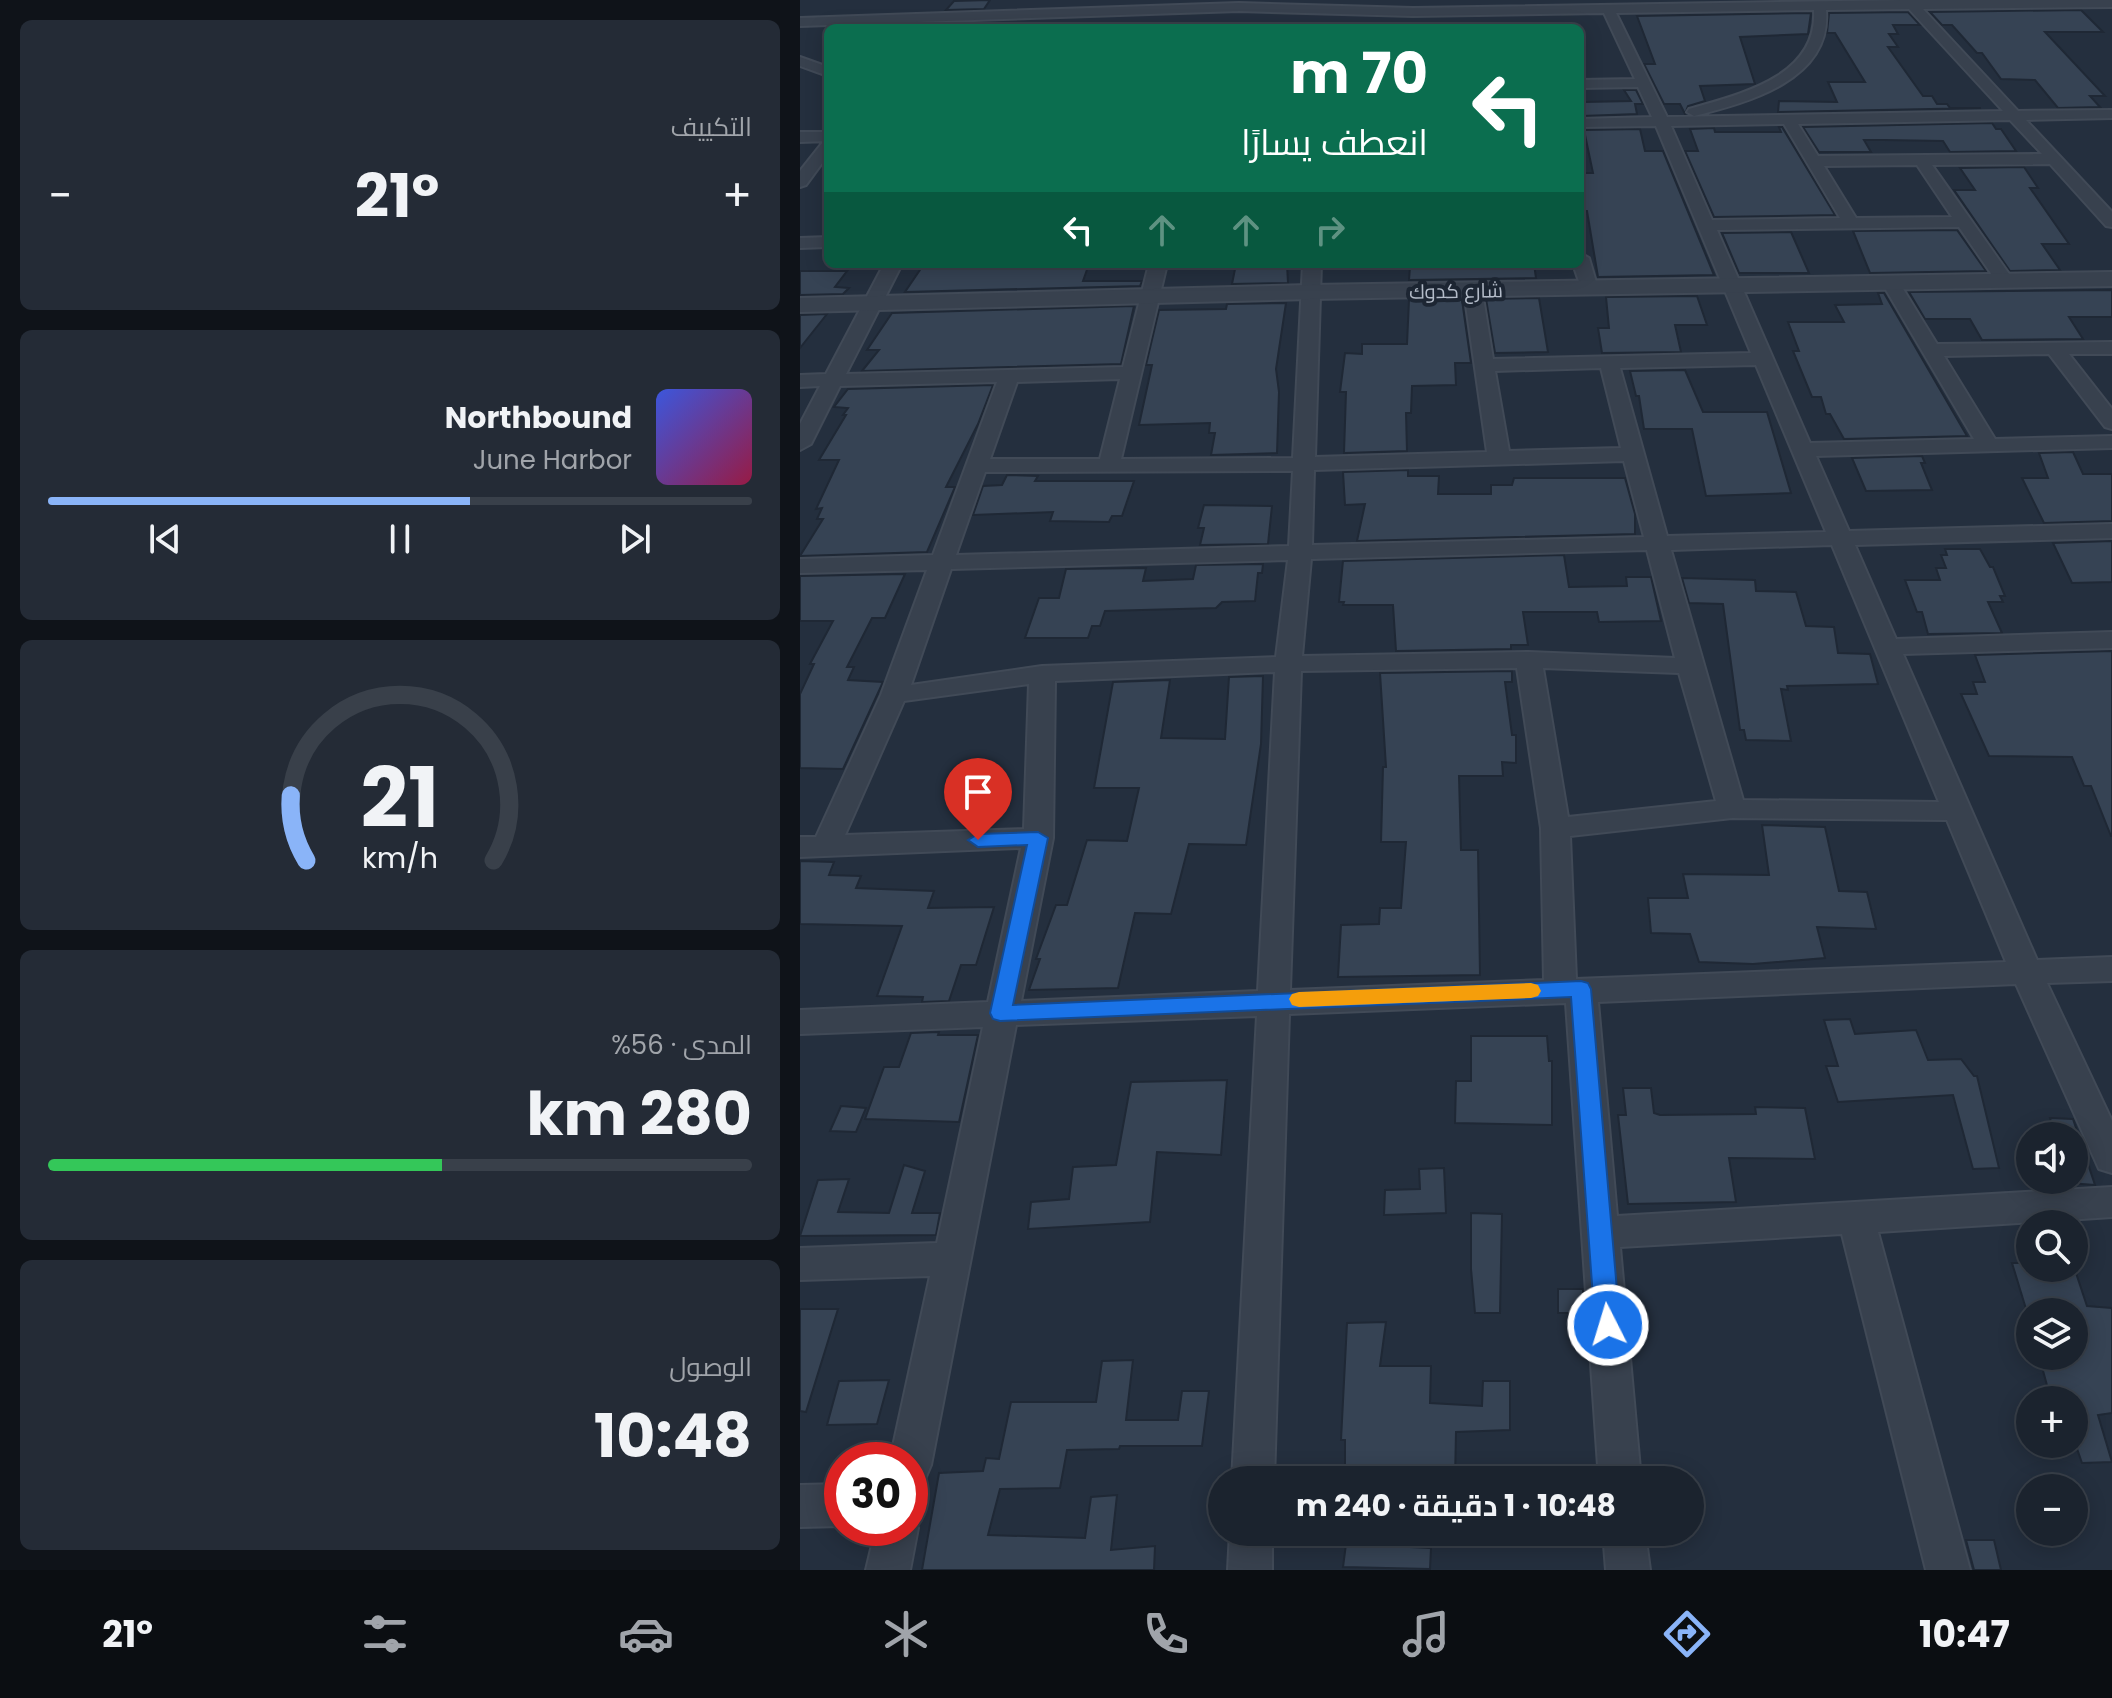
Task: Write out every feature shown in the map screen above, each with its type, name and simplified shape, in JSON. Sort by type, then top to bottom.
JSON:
[{"type":"street","points":[[879,23],[896,0]]},
{"type":"street","points":[[995,22],[1078,0]]},
{"type":"street","points":[[1238,0],[1261,7],[1286,23]]},
{"type":"street","points":[[1301,22],[1374,0],[1413,12]]},
{"type":"street","points":[[800,22],[879,23],[961,16],[995,22],[1066,13],[1261,7],[1413,12],[1582,5],[1612,9],[2102,2]]},
{"type":"street","points":[[1911,3],[2112,222]]},
{"type":"street","points":[[1662,122],[1715,106],[1796,72],[1811,54],[1820,34],[1820,7]]},
{"type":"street","points":[[1612,9],[1610,13],[1662,122],[1956,811],[2112,1159]]},
{"type":"street","points":[[800,53],[824,55]]},
{"type":"street","points":[[800,61],[824,70]]},
{"type":"street","points":[[1584,84],[1643,83]]},
{"type":"street","points":[[1584,123],[2112,114]]},
{"type":"street","points":[[1788,119],[1851,223]]},
{"type":"street","points":[[800,137],[824,136]]},
{"type":"street","points":[[800,182],[824,150]]},
{"type":"street","points":[[1814,161],[2055,159]]},
{"type":"street","points":[[1921,160],[2005,281]]},
{"type":"street","points":[[1706,225],[1964,222]]},
{"type":"street","points":[[800,243],[824,242]]},
{"type":"street","points":[[800,444],[891,268]]},
{"type":"street","points":[[1109,465],[1157,268]]},
{"type":"street","points":[[1583,268],[1589,289]]},
{"type":"street","points":[[1254,1466],[1288,664],[1300,553],[1311,278]]},
{"type":"street","name":"شارع كدوك","points":[[800,305],[1152,297],[1311,278],[1473,291],[2112,279]]},
{"type":"street","points":[[1891,283],[1988,445]]},
{"type":"street","points":[[1473,291],[1499,458]]},
{"type":"street","points":[[1932,350],[2112,348]]},
{"type":"street","points":[[2055,349],[2112,423]]},
{"type":"street","points":[[1485,365],[1764,359]]},
{"type":"street","points":[[1609,363],[1690,666],[1732,809]]},
{"type":"street","points":[[800,381],[1132,373]]},
{"type":"street","points":[[813,846],[894,695],[1009,377]]},
{"type":"street","points":[[1802,450],[2112,442]]},
{"type":"street","points":[[977,466],[1304,464],[1635,454]]},
{"type":"street","points":[[800,566],[2112,531]]},
{"type":"street","points":[[1886,647],[2112,640]]},
{"type":"street","points":[[894,695],[1042,674],[1288,664],[1529,660],[1690,666]]},
{"type":"street","points":[[1529,660],[1555,828],[1570,989],[1600,1233],[1619,1466]]},
{"type":"street","points":[[915,1442],[1038,838],[1042,674]]},
{"type":"street","points":[[1555,828],[1732,809],[1956,811]]},
{"type":"street","points":[[813,846],[1038,838]]},
{"type":"street","points":[[800,1022],[1272,1000],[2112,969]]},
{"type":"street","points":[[1600,1233],[2112,1202]]},
{"type":"street","points":[[1856,1218],[1948,1570]]},
{"type":"street","points":[[800,1264],[951,1259]]},
{"type":"street","points":[[800,1506],[824,1505]]},
{"type":"street","points":[[888,1570],[893,1546]]},
{"type":"street","points":[[1250,1570],[1251,1546]]},
{"type":"street","points":[[1625,1546],[1628,1570]]},
{"type":"building","points":[[990,0],[984,9],[946,10],[954,1]]},
{"type":"building","points":[[2081,10],[2103,32],[2045,32],[2105,96],[2090,96],[2100,107],[2058,108],[2035,80],[2001,79],[1982,53],[1977,53],[1952,25],[1942,25],[1930,12]]},
{"type":"building","points":[[1908,12],[1920,25],[1893,25],[1898,34],[1889,34],[1898,47],[1888,47],[1923,96],[1932,96],[1937,104],[1947,104],[1950,108],[1981,108],[1778,112],[1779,101],[1837,102],[1828,82],[1865,82],[1835,33],[1827,33],[1829,13]]},
{"type":"building","points":[[1811,13],[1808,34],[1740,37],[1755,84],[1700,86],[1705,101],[1688,106],[1685,114],[1680,104],[1664,104],[1644,64],[1655,64],[1637,16]]},
{"type":"building","points":[[1624,90],[1636,90],[1643,104],[1635,104],[1637,114],[1584,116],[1584,102],[1631,101]]},
{"type":"building","points":[[1992,123],[1996,129],[2001,129],[2016,151],[1950,152],[1943,141],[1864,140],[1871,152],[1819,152],[1803,127]]},
{"type":"building","points":[[1779,127],[1782,127],[1835,215],[1714,217],[1685,151],[1698,151],[1690,129],[1781,132]]},
{"type":"building","points":[[1640,129],[1645,151],[1663,151],[1714,275],[1598,277],[1587,211],[1584,211],[1584,173],[1593,173],[1584,130]]},
{"type":"building","points":[[2024,167],[2038,188],[2030,188],[2069,244],[2042,244],[2060,270],[2010,271],[1954,190],[1975,190],[1960,168]]},
{"type":"building","points":[[1957,230],[1986,271],[1870,273],[1853,231]]},
{"type":"building","points":[[1791,232],[1809,273],[1739,273],[1722,233]]},
{"type":"building","points":[[921,268],[1088,268],[1083,281],[1142,281],[1140,286],[905,292]]},
{"type":"building","points":[[1235,268],[1287,268],[1288,283],[1232,284]]},
{"type":"building","points":[[1410,268],[1535,268],[1536,278],[1409,280]]},
{"type":"building","points":[[800,271],[847,271],[835,287],[849,288],[843,294],[800,295]]},
{"type":"building","points":[[2112,290],[2112,317],[2069,317],[2083,339],[1982,340],[1970,319],[1925,319],[1909,292]]},
{"type":"building","points":[[1878,293],[1884,293],[1967,436],[1844,439],[1830,414],[1826,414],[1821,397],[1812,397],[1793,351],[1799,351],[1788,322],[1844,322],[1835,305],[1882,304]]},
{"type":"building","points":[[1697,296],[1707,325],[1675,325],[1681,352],[1602,353],[1598,328],[1609,328],[1606,297]]},
{"type":"building","points":[[1539,298],[1548,352],[1495,353],[1486,299]]},
{"type":"building","points":[[1409,300],[1462,300],[1471,363],[1455,363],[1456,385],[1412,386],[1411,413],[1406,413],[1407,451],[1344,453],[1346,392],[1340,392],[1345,353],[1362,354],[1362,344],[1407,344]]},
{"type":"building","points":[[1286,303],[1276,369],[1279,392],[1277,453],[1211,455],[1215,433],[1209,433],[1210,423],[1139,425],[1152,365],[1146,365],[1159,310],[1226,309],[1227,304]]},
{"type":"building","points":[[1134,306],[1121,364],[862,371],[879,350],[867,350],[892,313]]},
{"type":"building","points":[[827,314],[800,348],[800,315]]},
{"type":"building","points":[[1685,370],[1703,412],[1767,412],[1791,493],[1706,496],[1692,429],[1644,429],[1639,396],[1636,396],[1630,371]]},
{"type":"building","points":[[993,385],[978,424],[946,487],[955,487],[927,552],[800,556],[823,519],[817,519],[822,508],[816,509],[839,460],[819,460],[846,415],[843,415],[848,408],[834,407],[848,389]]},
{"type":"building","points":[[2073,452],[2083,474],[2112,474],[2112,521],[2044,523],[2022,478],[2048,478],[2039,453]]},
{"type":"building","points":[[1922,456],[1925,463],[1921,463],[1932,490],[1866,491],[1852,458]]},
{"type":"building","points":[[1408,470],[1408,476],[1439,476],[1438,494],[1491,494],[1491,485],[1512,485],[1514,478],[1625,478],[1635,514],[1635,534],[1357,541],[1365,504],[1345,505],[1343,472]]},
{"type":"building","points":[[1007,475],[1038,476],[1035,481],[1134,481],[1122,516],[1112,516],[1109,522],[1050,521],[1053,512],[973,515],[983,486],[1002,485]]},
{"type":"building","points":[[1204,505],[1272,506],[1268,544],[1200,545],[1204,528],[1198,528]]},
{"type":"building","points":[[2112,541],[2112,582],[2072,583],[2053,543]]},
{"type":"building","points":[[1945,549],[1980,549],[1990,567],[1993,567],[2005,596],[2000,596],[2003,602],[1988,602],[2002,633],[1928,634],[1922,612],[1917,612],[1905,580],[1940,580],[1936,568],[1946,568],[1941,555],[1947,555]]},
{"type":"building","points":[[1564,555],[1569,587],[1627,586],[1626,577],[1651,577],[1661,621],[1599,622],[1597,612],[1523,612],[1528,645],[1511,645],[1511,649],[1396,651],[1393,605],[1343,605],[1344,602],[1339,602],[1343,561]]},
{"type":"building","points":[[1263,564],[1262,573],[1258,573],[1255,601],[1222,602],[1216,608],[1105,611],[1100,626],[1092,626],[1088,638],[1025,638],[1039,598],[1059,598],[1066,569],[1146,568],[1143,581],[1193,579],[1196,565]]},
{"type":"building","points":[[905,574],[885,618],[872,618],[847,667],[854,667],[848,680],[883,682],[843,769],[800,768],[800,694],[814,664],[810,664],[833,621],[800,621],[800,576]]},
{"type":"building","points":[[1682,578],[1755,580],[1756,591],[1796,592],[1806,626],[1834,627],[1838,653],[1870,654],[1878,684],[1787,686],[1788,690],[1781,689],[1791,741],[1746,740],[1744,730],[1740,730],[1723,604],[1689,603]]},
{"type":"building","points":[[2112,651],[2111,836],[2091,786],[2084,786],[2072,757],[1989,756],[1961,694],[1977,694],[1973,682],[1985,682],[1975,655]]},
{"type":"building","points":[[1512,671],[1512,682],[1505,682],[1512,735],[1516,735],[1516,763],[1502,762],[1503,776],[1459,776],[1461,850],[1478,850],[1480,975],[1338,977],[1341,925],[1379,924],[1380,908],[1401,908],[1406,842],[1381,842],[1383,767],[1386,767],[1380,673]]},
{"type":"building","points":[[1263,676],[1261,744],[1246,845],[1189,844],[1171,914],[1135,913],[1118,988],[1029,990],[1040,959],[1036,959],[1056,905],[1067,905],[1087,840],[1127,841],[1139,788],[1094,788],[1113,682],[1170,680],[1161,738],[1225,739],[1229,677]]},
{"type":"building","points":[[1762,825],[1825,827],[1839,891],[1867,892],[1876,929],[1817,927],[1825,958],[1753,964],[1699,962],[1690,934],[1651,933],[1648,898],[1688,898],[1683,874],[1769,875]]},
{"type":"building","points":[[800,861],[834,862],[829,875],[861,876],[856,888],[934,891],[928,908],[994,907],[976,965],[961,965],[949,1001],[922,1002],[923,997],[877,996],[902,926],[800,924]]},
{"type":"building","points":[[1850,1019],[1855,1034],[1916,1030],[1928,1060],[1961,1059],[1977,1076],[1999,1168],[1973,1169],[1953,1095],[1838,1102],[1826,1066],[1838,1066],[1824,1020]]},
{"type":"building","points":[[939,1032],[938,1035],[978,1035],[959,1122],[865,1119],[884,1067],[899,1067],[911,1033]]},
{"type":"building","points":[[1471,1036],[1547,1036],[1549,1061],[1552,1061],[1552,1125],[1455,1123],[1456,1081],[1471,1081]]},
{"type":"building","points":[[1227,1080],[1221,1155],[1157,1152],[1150,1222],[1028,1229],[1031,1202],[1069,1199],[1073,1167],[1116,1165],[1131,1082]]},
{"type":"building","points":[[1623,1088],[1651,1088],[1654,1113],[1660,1115],[1756,1114],[1755,1107],[1805,1108],[1815,1159],[1729,1158],[1736,1202],[1628,1204],[1618,1115],[1626,1115]]},
{"type":"building","points":[[841,1106],[866,1108],[856,1132],[830,1131]]},
{"type":"building","points":[[2050,1118],[2073,1119],[2074,1122],[2051,1122]]},
{"type":"building","points":[[2088,1164],[2095,1185],[2088,1184]]},
{"type":"building","points":[[904,1165],[925,1171],[912,1213],[940,1213],[936,1235],[800,1236],[818,1180],[849,1179],[838,1212],[889,1213]]},
{"type":"building","points":[[1444,1168],[1446,1213],[1384,1215],[1385,1190],[1420,1189],[1419,1169]]},
{"type":"building","points":[[1471,1213],[1502,1214],[1500,1313],[1475,1313]]},
{"type":"building","points":[[2018,1282],[2079,1282],[2084,1298],[2023,1298]]},
{"type":"building","points":[[1558,1289],[1583,1289],[1583,1313],[1558,1313]]},
{"type":"building","points":[[2088,1306],[2112,1308],[2112,1413],[2098,1415],[2112,1462],[2082,1463],[2080,1458],[2088,1458],[2088,1386],[2047,1386],[2043,1370],[2088,1370]]},
{"type":"building","points":[[800,1309],[838,1309],[806,1412],[800,1411]]},
{"type":"building","points":[[1386,1322],[1380,1366],[1431,1366],[1430,1403],[1482,1406],[1483,1381],[1510,1381],[1510,1430],[1456,1432],[1455,1466],[1345,1466],[1345,1440],[1341,1440],[1347,1323]]},
{"type":"building","points":[[1133,1360],[1126,1420],[1178,1420],[1182,1391],[1209,1391],[1202,1446],[1120,1446],[1119,1449],[1067,1450],[1060,1488],[1000,1489],[988,1535],[1085,1538],[1091,1497],[1117,1495],[1111,1550],[1155,1546],[1154,1570],[922,1570],[939,1473],[983,1471],[986,1458],[999,1459],[1011,1402],[1096,1402],[1102,1361]]},
{"type":"building","points":[[889,1380],[877,1424],[827,1425],[839,1381]]},
{"type":"building","points":[[1966,1540],[1994,1540],[2001,1570],[1974,1570]]},
{"type":"building","points":[[1346,1546],[1431,1548],[1430,1569],[1343,1567]]},
{"type":"slow traffic","points":[[1299,999],[1531,991]]},
{"type":"route","points":[[978,840],[1038,838],[1000,1013],[1581,989],[1608,1325]]}]
